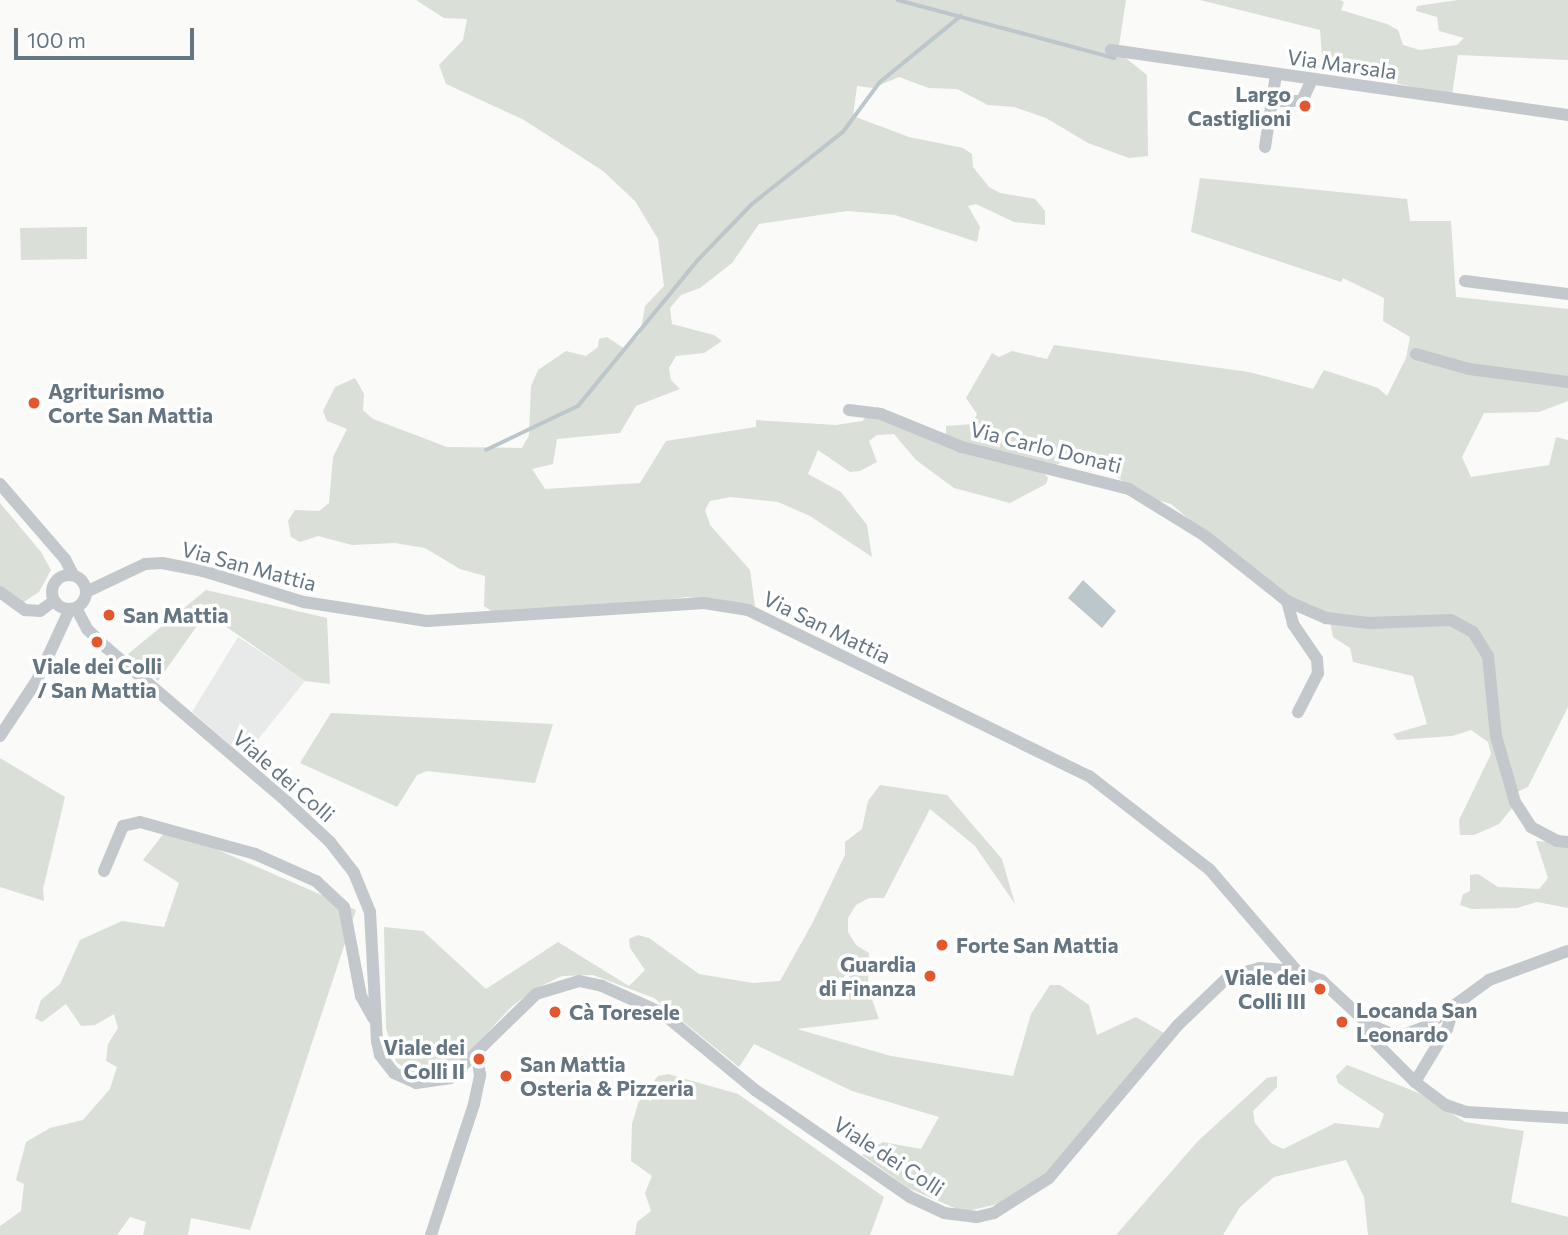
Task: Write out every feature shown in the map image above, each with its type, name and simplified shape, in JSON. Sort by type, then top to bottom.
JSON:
[{"type":"street","name":"Via Marsala","points":[[1111,50],[1568,115]]},
{"type":"street","points":[[1265,147],[1276,74]]},
{"type":"street","points":[[1272,101],[1302,102],[1312,80]]},
{"type":"street","points":[[1465,281],[1568,294]]},
{"type":"street","points":[[1416,355],[1469,369],[1568,382]]},
{"type":"street","name":"Via Carlo Donati","points":[[849,410],[881,414],[962,447],[1129,489],[1205,536],[1287,601],[1326,618],[1369,622],[1451,621],[1473,632],[1488,656],[1496,737],[1515,802],[1531,827],[1558,841],[1568,842]]},
{"type":"street","points":[[0,484],[65,559],[86,592],[73,608],[37,680],[0,736]]},
{"type":"street","name":"Via San Mattia","points":[[86,592],[145,564],[162,563],[203,571],[304,602],[427,621],[704,603],[748,610],[1089,776],[1210,870],[1297,971]]},
{"type":"street","points":[[0,592],[25,610],[40,611],[54,601],[56,581],[73,575]]},
{"type":"street","points":[[54,601],[73,608]]},
{"type":"street","points":[[1287,601],[1293,624],[1317,659],[1318,673],[1298,712]]},
{"type":"street","name":"Viale dei Colli","points":[[73,608],[87,629],[107,648],[330,842],[354,873],[370,912],[375,1021],[380,1055],[405,1079],[428,1084],[450,1078],[477,1056],[536,994],[579,981],[602,986],[662,1013],[742,1081],[910,1197],[944,1213],[977,1217],[1013,1205],[1049,1178],[1208,993],[1228,977],[1260,968],[1297,971],[1321,980],[1368,1024],[1398,1037],[1413,1034],[1489,979],[1568,951]]},
{"type":"street","name":"Viale dei Colli","points":[[104,871],[123,826],[140,822],[255,854],[316,881],[344,906],[361,996],[375,1021]]},
{"type":"street","points":[[1415,1082],[1447,1029],[1455,1005]]},
{"type":"street","points":[[1368,1024],[1371,1038],[1415,1082],[1446,1105],[1466,1112],[1568,1118]]},
{"type":"street","points":[[431,1235],[474,1104],[480,1076],[477,1056]]},
{"type":"shaded area","points":[[416,0],[1126,0],[1118,52],[1147,75],[1148,156],[1129,158],[1088,143],[1046,118],[1014,107],[988,105],[957,89],[929,88],[899,77],[873,88],[857,86],[853,116],[909,137],[963,148],[972,154],[973,167],[989,187],[1000,193],[1035,199],[1045,211],[1045,225],[1014,222],[976,204],[968,206],[980,227],[977,242],[895,215],[847,211],[759,224],[732,263],[700,288],[681,295],[670,308],[672,324],[714,335],[722,341],[704,353],[676,356],[669,368],[671,380],[680,389],[636,406],[620,433],[557,439],[553,464],[532,469],[545,489],[640,483],[666,441],[756,427],[756,420],[836,425],[862,421],[877,407],[946,439],[946,426],[973,424],[977,414],[966,398],[992,353],[999,357],[1012,351],[1047,359],[1054,345],[1249,372],[1313,389],[1324,370],[1378,388],[1387,396],[1406,358],[1410,337],[1383,321],[1384,298],[1343,278],[1341,282],[1191,232],[1200,178],[1407,199],[1410,221],[1451,221],[1456,297],[1568,309],[1568,401],[1539,412],[1484,413],[1462,457],[1471,477],[1549,465],[1556,437],[1568,440],[1568,707],[1528,787],[1517,792],[1513,807],[1499,824],[1474,835],[1460,835],[1459,820],[1491,754],[1488,742],[1471,730],[1452,736],[1397,740],[1393,734],[1427,724],[1413,676],[1353,662],[1350,648],[1333,637],[1329,617],[1290,605],[1171,504],[1143,496],[1105,468],[1074,457],[1042,471],[1048,478],[1046,484],[1010,503],[954,488],[916,460],[894,434],[877,435],[869,441],[877,462],[860,471],[850,472],[818,450],[808,474],[841,492],[867,525],[872,557],[810,516],[778,502],[730,497],[710,501],[705,510],[710,525],[750,570],[755,606],[687,597],[507,622],[484,606],[485,576],[460,569],[425,548],[395,543],[352,545],[318,536],[300,542],[291,537],[288,521],[295,510],[319,511],[329,503],[333,457],[347,429],[327,421],[323,411],[335,387],[355,378],[364,394],[363,410],[373,419],[447,447],[522,448],[529,435],[531,386],[538,370],[566,351],[586,356],[598,347],[599,339],[607,337],[625,349],[640,335],[645,306],[664,286],[658,239],[635,201],[603,171],[524,120],[446,84],[439,65],[463,40],[467,19],[444,18]]},
{"type":"shaded area","points":[[1200,0],[1340,0],[1344,2],[1341,10],[1387,24],[1398,30],[1403,45],[1420,50],[1457,45],[1464,38],[1439,31],[1437,17],[1416,11],[1417,6],[1458,0],[1568,0],[1568,60],[1458,55],[1452,95],[1323,68],[1320,30]]},
{"type":"shaded area","points":[[87,227],[87,259],[21,260],[20,228]]},
{"type":"shaded area","points":[[0,503],[41,552],[51,570],[39,592],[13,609],[0,595]]},
{"type":"shaded area","points":[[1083,580],[1116,611],[1102,628],[1068,598]]},
{"type":"shaded area","points":[[206,590],[327,618],[330,684],[305,681],[206,613],[158,681],[128,654]]},
{"type":"shaded area","points":[[238,637],[305,681],[244,757],[192,712]]},
{"type":"shaded area","points":[[331,713],[553,724],[535,783],[427,771],[417,775],[397,807],[300,763]]},
{"type":"shaded area","points":[[0,758],[65,797],[43,889],[44,901],[0,887]]},
{"type":"shaded area","points":[[880,785],[947,795],[1002,859],[1015,904],[975,846],[930,809],[884,898],[869,898],[856,905],[848,918],[848,932],[856,945],[869,953],[868,988],[879,1019],[797,1029],[891,1056],[1013,1076],[1031,1014],[1050,985],[1060,985],[1089,1005],[1097,1035],[1136,1017],[1164,1033],[1052,1169],[1014,1200],[964,1212],[908,1188],[862,1155],[883,1142],[921,1149],[939,1117],[852,1091],[754,1044],[739,1067],[654,998],[593,975],[562,976],[535,989],[511,1007],[458,1065],[436,1078],[421,1079],[396,1062],[386,1028],[384,927],[423,931],[486,989],[558,942],[629,986],[645,970],[630,948],[629,939],[638,935],[649,938],[699,974],[753,983],[780,981],[813,922],[845,855],[845,842],[862,829],[868,801]]},
{"type":"shaded area","points":[[168,828],[356,910],[250,1230],[191,1218],[188,1235],[143,1235],[146,1222],[130,1217],[117,1235],[0,1235],[0,1226],[21,1211],[24,1184],[16,1180],[26,1142],[50,1128],[83,1120],[110,1089],[117,1067],[106,1061],[108,1044],[118,1028],[114,1014],[95,1025],[81,1026],[66,1004],[42,1022],[35,1018],[41,1000],[60,984],[80,940],[122,921],[164,927],[179,883],[143,860]]},
{"type":"shaded area","points":[[1536,841],[1568,843],[1568,908],[1537,902],[1517,908],[1472,909],[1460,905],[1463,894],[1470,891],[1470,875],[1478,874],[1498,887],[1539,889],[1548,878]]},
{"type":"shaded area","points":[[1347,1065],[1419,1093],[1465,1122],[1524,1131],[1511,1202],[1568,1217],[1568,1235],[1368,1235],[1364,1197],[1346,1160],[1274,1177],[1240,1207],[1223,1235],[1116,1235],[1198,1141],[1267,1078],[1277,1076],[1277,1087],[1253,1111],[1255,1123],[1271,1143],[1283,1149],[1335,1123],[1379,1128],[1384,1114],[1338,1083],[1336,1076]]},
{"type":"shaded area","points":[[668,1074],[738,1094],[884,1197],[870,1235],[635,1235],[637,1222],[651,1211],[645,1193],[652,1176],[631,1161],[632,1124],[640,1097],[658,1076]]},
{"type":"waterway","points":[[898,0],[1114,58]]},
{"type":"waterway","points":[[486,450],[578,406],[697,261],[752,204],[843,132],[880,82],[961,16]]},
{"type":"place","name":"Largo Castiglioni","points":[[1305,106]]},
{"type":"place","name":"Agriturismo Corte San Mattia","points":[[34,403]]},
{"type":"place","name":"San Mattia","points":[[109,615]]},
{"type":"place","name":"Viale dei Colli / San Mattia","points":[[97,642]]},
{"type":"place","name":"Forte San Mattia","points":[[942,945]]},
{"type":"place","name":"Guardia di Finanza","points":[[930,976]]},
{"type":"place","name":"Viale dei Colli III","points":[[1320,989]]},
{"type":"place","name":"Cà Toresele","points":[[555,1012]]},
{"type":"place","name":"Locanda San Leonardo","points":[[1342,1022]]},
{"type":"place","name":"Viale dei Colli II","points":[[479,1059]]},
{"type":"place","name":"San Mattia Osteria & Pizzeria","points":[[506,1076]]}]
